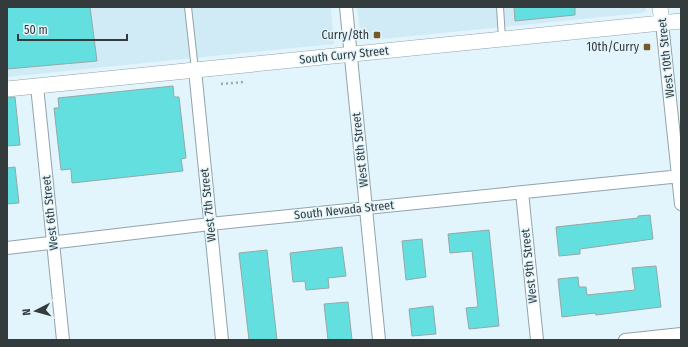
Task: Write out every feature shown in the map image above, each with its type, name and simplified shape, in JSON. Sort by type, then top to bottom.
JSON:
[{"type":"street","name":"West 8th Street","points":[[346,7],[379,340]]},
{"type":"street","name":"West 10th Street","points":[[660,7],[680,176],[681,204]]},
{"type":"street","name":"South Curry Street","points":[[7,89],[681,21]]},
{"type":"street","name":"West 7th Street","points":[[195,70],[222,340]]},
{"type":"street","name":"West 6th Street","points":[[37,86],[62,340]]},
{"type":"street","name":"South Nevada Street","points":[[7,248],[210,224],[680,176]]},
{"type":"street","name":"West 9th Street","points":[[522,192],[537,340]]},
{"type":"street","points":[[625,340],[681,334]]},
{"type":"lane","points":[[188,7],[195,70]]},
{"type":"lane","points":[[500,7],[502,39]]},
{"type":"path","points":[[216,84],[244,82]]},
{"type":"shaded area","points":[[7,7],[331,7],[334,44],[7,77]]},
{"type":"shaded area","points":[[357,7],[646,7],[646,11],[642,13],[372,40],[367,39],[360,31]]},
{"type":"building","points":[[7,7],[90,7],[97,61],[7,69]]},
{"type":"building","points":[[514,7],[575,7],[575,15],[515,21]]},
{"type":"building","points":[[173,86],[174,97],[179,97],[186,158],[181,159],[183,171],[72,183],[71,169],[61,170],[54,108],[59,108],[58,98]]},
{"type":"building","points":[[15,97],[20,145],[7,146],[7,98]]},
{"type":"building","points":[[15,167],[19,203],[7,204],[7,168]]},
{"type":"building","points":[[650,215],[653,239],[580,249],[580,254],[559,256],[556,227],[638,218],[638,216]]},
{"type":"building","points":[[489,230],[499,326],[469,329],[466,308],[478,307],[472,251],[450,253],[448,234]]},
{"type":"building","points":[[422,239],[426,277],[406,280],[402,241]]},
{"type":"building","points":[[342,247],[346,276],[328,278],[329,288],[306,290],[305,281],[293,282],[290,253]]},
{"type":"building","points":[[267,250],[277,340],[249,340],[239,253]]},
{"type":"building","points":[[656,266],[661,307],[596,315],[595,313],[562,317],[558,279],[578,277],[579,287],[586,287],[587,295],[635,290],[632,268]]},
{"type":"building","points":[[348,302],[352,340],[328,340],[324,304]]},
{"type":"building","points":[[433,306],[436,334],[412,336],[409,309]]},
{"type":"place","name":"Curry/8th","points":[[377,35]]},
{"type":"place","name":"10th/Curry","points":[[647,47]]}]
